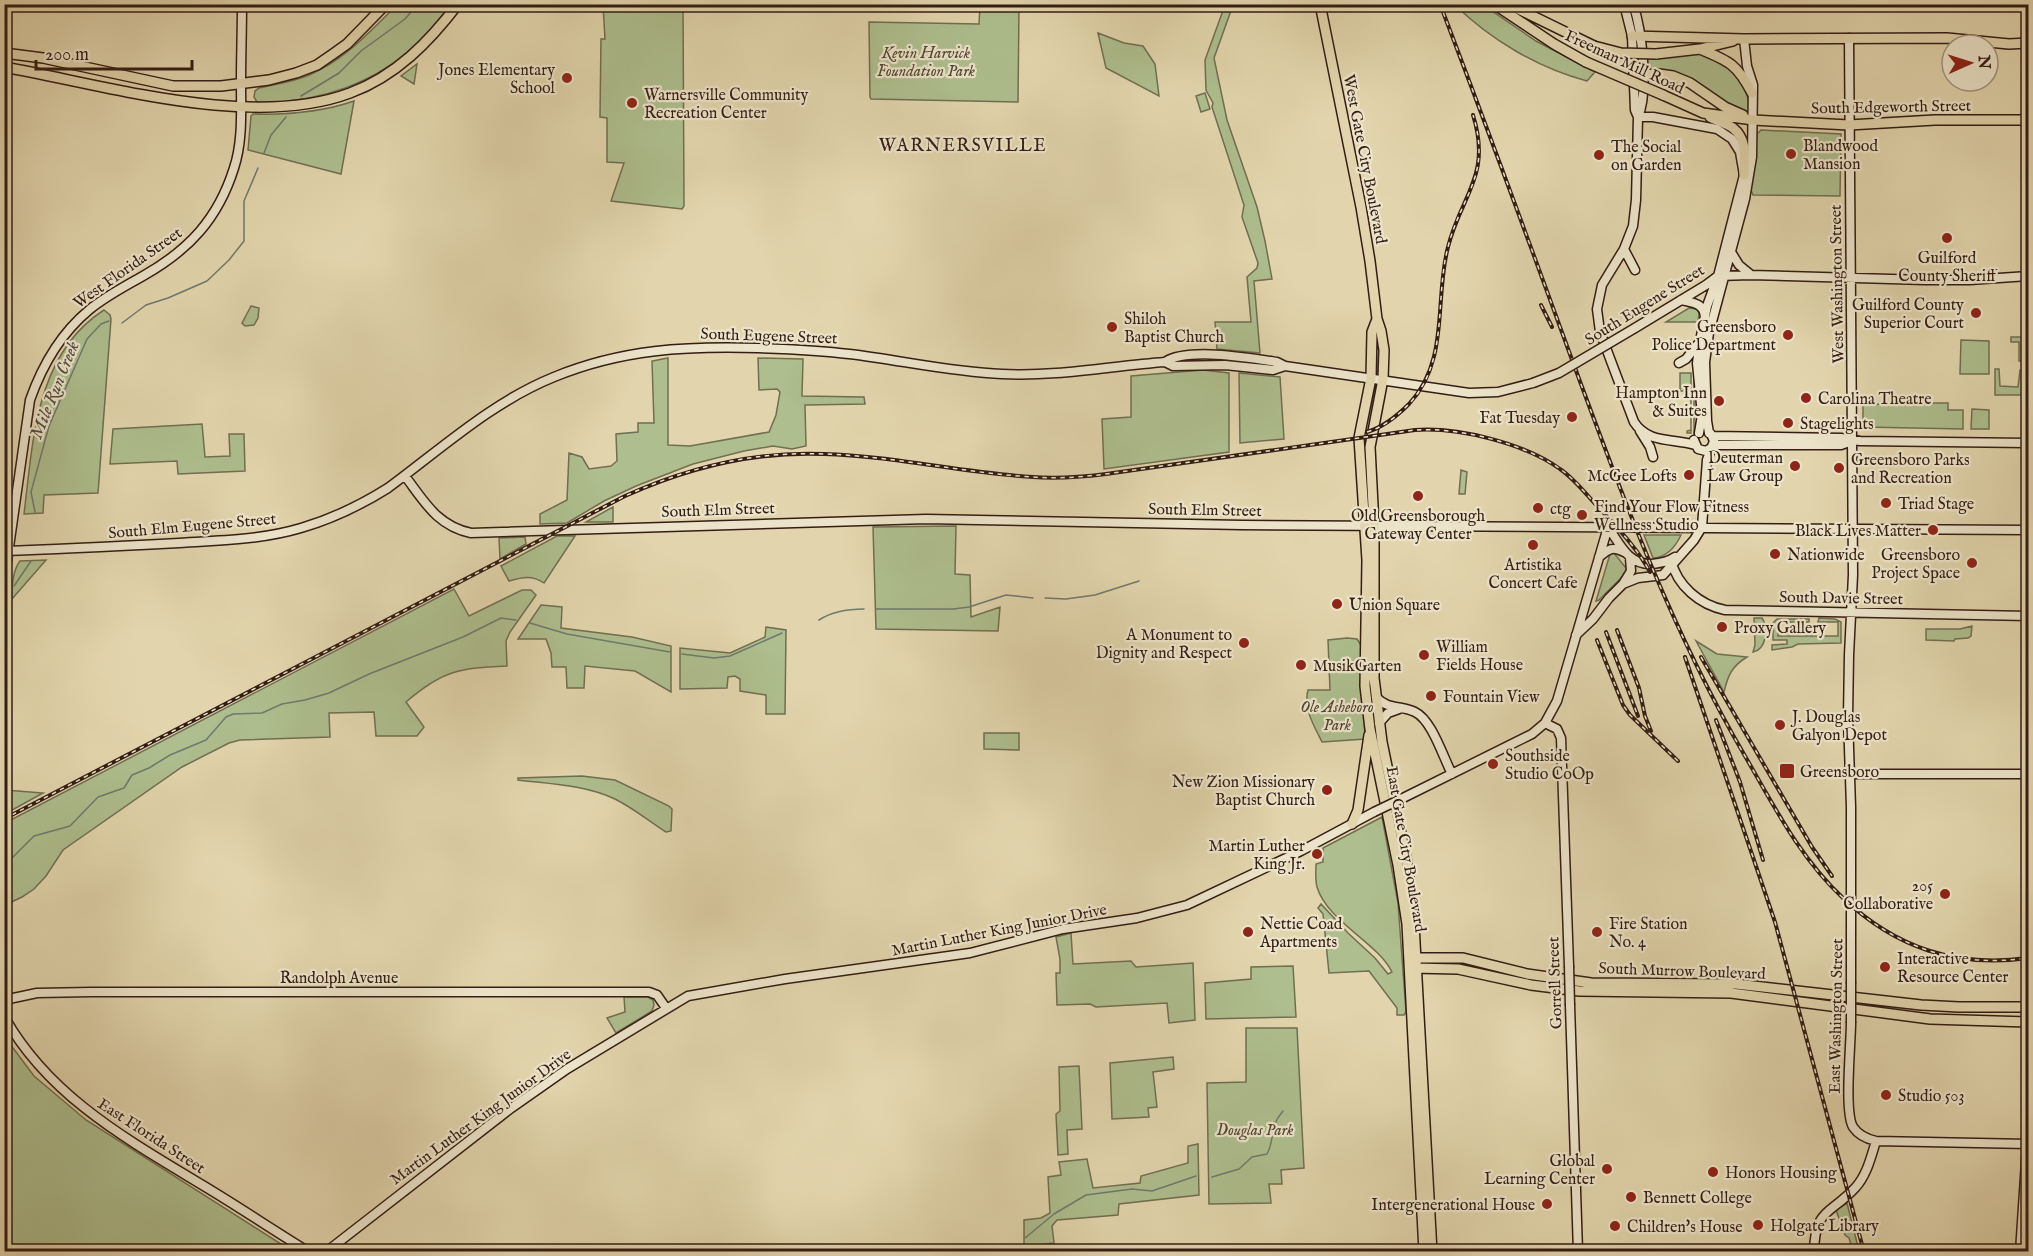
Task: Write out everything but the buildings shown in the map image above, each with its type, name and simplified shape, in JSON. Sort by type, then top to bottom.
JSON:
[{"type":"main road","name":"West Florida Street","points":[[7,551],[30,400],[43,368],[55,347],[87,311],[117,289],[182,250],[210,219],[224,195],[235,167],[239,144],[242,4]]},
{"type":"main road","points":[[4,53],[44,58],[173,86],[197,87],[278,78],[317,65],[347,44],[386,4]]},
{"type":"main road","points":[[4,67],[195,102],[261,108],[303,105],[351,93],[392,71],[419,50],[458,4]]},
{"type":"main road","name":"West Gate City Boulevard","points":[[1320,4],[1362,213],[1377,319],[1384,350],[1383,379],[1370,447],[1370,525]]},
{"type":"main road","name":"Freeman Mill Road","points":[[1494,4],[1586,62],[1703,113],[1753,120]]},
{"type":"main road","name":"Freeman Mill Road","points":[[1508,4],[1594,46],[1621,53],[1656,54],[1700,49],[1744,39]]},
{"type":"main road","points":[[1624,4],[1636,36]]},
{"type":"main road","points":[[1633,4],[1639,75],[1635,110],[1638,117],[1635,216],[1630,237],[1602,285],[1597,300],[1597,320],[1611,364],[1634,422],[1650,447],[1653,457]]},
{"type":"main road","points":[[1636,36],[1744,39],[1947,38],[2028,43]]},
{"type":"main road","name":"West Washington Street","points":[[1849,38],[1853,529]]},
{"type":"main road","points":[[1700,527],[1701,459],[1697,447],[1697,434],[1702,415],[1697,363],[1705,318],[1731,252],[1749,179],[1753,85],[1746,60],[1744,39]]},
{"type":"main road","points":[[1700,49],[1730,62],[1739,70],[1752,93]]},
{"type":"main road","points":[[1639,75],[1673,76],[1689,83],[1725,107],[1753,120]]},
{"type":"main road","points":[[1623,584],[1638,578],[1663,575],[1700,527],[1711,441],[1707,421],[1705,362],[1744,174],[1745,148],[1739,134],[1732,128],[1703,113]]},
{"type":"main road","points":[[1638,117],[1682,121],[1725,133],[1737,146],[1744,174]]},
{"type":"main road","name":"South Edgeworth Street","points":[[1753,120],[1849,125],[1944,120],[2028,120]]},
{"type":"main road","points":[[1624,249],[1635,270]]},
{"type":"main road","points":[[1731,252],[1739,266],[1750,275]]},
{"type":"main road","name":"South Eugene Street","points":[[405,476],[494,409],[531,388],[591,363],[642,352],[705,347],[807,350],[955,370],[1009,374],[1034,374],[1165,362],[1172,357],[1220,356],[1277,362],[1285,366],[1468,393],[1498,392],[1533,383],[1558,373],[1722,276],[1970,280],[2028,276]]},
{"type":"main road","points":[[1681,300],[1700,306],[1705,318]]},
{"type":"main road","name":"West Gate City Boulevard","points":[[1370,525],[1359,438],[1371,378],[1372,332],[1377,319]]},
{"type":"main road","points":[[1679,363],[1691,354],[1700,341]]},
{"type":"main road","points":[[1638,428],[1643,433],[1657,438],[1706,451],[1711,441]]},
{"type":"main road","points":[[1657,438],[1687,437],[1704,431],[1711,441]]},
{"type":"main road","points":[[1711,441],[1841,445],[1852,441],[2028,442]]},
{"type":"main road","name":"South Elm Eugene Street","points":[[7,551],[228,540],[278,534],[308,526],[348,510],[405,476]]},
{"type":"main road","name":"South Elm Street","points":[[405,476],[441,521],[450,527],[471,533],[885,519],[2028,530]]},
{"type":"main road","name":"East Gate City Boulevard","points":[[1370,525],[1376,697],[1408,871],[1432,1251]]},
{"type":"main road","name":"East Gate City Boulevard","points":[[1370,525],[1365,668],[1370,729],[1398,865],[1414,963],[1424,1251]]},
{"type":"main road","points":[[1574,636],[1623,584],[1631,571],[1627,555],[1608,527]]},
{"type":"main road","name":"Martin Luther King Junior Drive","points":[[326,1251],[510,1109],[567,1069],[688,996],[785,979],[952,957],[1063,929],[1137,918],[1187,905],[1532,734],[1545,723],[1557,700],[1608,527]]},
{"type":"main road","name":"East Washington Street","points":[[1853,529],[1849,655],[1850,1120],[1860,1135],[1876,1141]]},
{"type":"main road","points":[[1599,557],[1609,549],[1617,548],[1645,564],[1672,563]]},
{"type":"main road","points":[[4,582],[7,551]]},
{"type":"main road","name":"South Davie Street","points":[[1672,563],[1688,590],[1709,607],[1725,610],[2028,616]]},
{"type":"main road","points":[[1588,594],[1596,605],[1609,598]]},
{"type":"main road","points":[[1376,697],[1384,705],[1411,710],[1423,717],[1452,774]]},
{"type":"main road","points":[[1379,723],[1388,713],[1399,709]]},
{"type":"main road","name":"Gorrell Street","points":[[1545,723],[1557,729],[1561,738],[1578,1251]]},
{"type":"main road","points":[[1352,824],[1358,810],[1370,729]]},
{"type":"main road","points":[[1849,774],[2028,774]]},
{"type":"main road","name":"South Murrow Boulevard","points":[[1414,963],[1463,958],[1527,975],[1591,983],[1736,984],[1921,1005],[2028,1007]]},
{"type":"main road","name":"South Murrow Boulevard","points":[[1414,963],[1561,989],[1609,992],[1731,993],[1930,1018],[2028,1022]]},
{"type":"main road","name":"Randolph Avenue","points":[[4,999],[37,993],[91,992],[649,992],[657,995],[666,1008]]},
{"type":"main road","name":"East Florida Street","points":[[4,1016],[31,1057],[66,1094],[116,1131],[309,1251]]},
{"type":"main road","points":[[2027,1251],[2020,1248],[2026,1202],[2028,1131]]},
{"type":"main road","points":[[1814,1251],[1814,1235],[1821,1216],[1855,1188],[1863,1178],[1876,1141],[2028,1144]]},
{"type":"green space","points":[[397,5],[451,5],[425,36],[404,55],[366,79],[324,95],[280,102],[257,102],[254,97],[255,91],[259,88],[303,77],[322,69],[346,53]]},
{"type":"green space","points":[[603,5],[683,5],[684,206],[682,209],[611,201],[624,163],[607,162],[607,118],[600,117],[601,39],[605,39]]},
{"type":"green space","name":"Kevin Harvick Foundation Park","points":[[980,5],[1019,5],[1018,102],[871,99],[869,22],[979,24]]},
{"type":"green space","points":[[1225,5],[1233,5],[1214,58],[1227,120],[1257,207],[1272,279],[1254,281],[1260,353],[1217,349],[1215,322],[1251,322],[1247,277],[1257,268],[1258,263],[1242,217],[1244,205],[1212,107],[1213,103],[1206,90],[1205,60]]},
{"type":"green space","points":[[1455,5],[1483,5],[1536,41],[1595,72],[1587,81],[1551,69],[1500,41]]},
{"type":"green space","points":[[1098,33],[1124,43],[1143,46],[1155,64],[1159,96],[1106,68]]},
{"type":"green space","points":[[1700,53],[1720,62],[1741,81],[1748,100],[1749,112],[1731,108],[1698,85],[1647,70],[1646,59]]},
{"type":"green space","points":[[417,64],[414,84],[401,76]]},
{"type":"green space","points":[[1205,93],[1210,109],[1201,112],[1196,96]]},
{"type":"green space","points":[[354,101],[341,174],[248,150],[253,114],[304,112]]},
{"type":"green space","points":[[1761,130],[1841,134],[1840,196],[1753,195],[1751,190],[1757,134]]},
{"type":"green space","points":[[251,306],[259,308],[258,318],[254,325],[245,326],[242,323]]},
{"type":"green space","points":[[1689,308],[1697,309],[1698,322],[1666,322]]},
{"type":"green space","points":[[104,310],[111,319],[98,493],[44,495],[43,513],[24,514],[35,429],[51,375],[64,350],[81,328]]},
{"type":"green space","points":[[2011,337],[2028,337],[2028,361],[2019,361],[2019,342],[2011,342]]},
{"type":"green space","points":[[1961,340],[1989,341],[1989,374],[1960,374]]},
{"type":"green space","points":[[668,358],[668,445],[690,446],[769,432],[776,415],[780,392],[777,389],[759,390],[758,358],[803,359],[802,396],[864,397],[865,404],[805,405],[806,446],[792,449],[773,446],[693,464],[636,486],[604,501],[567,523],[540,524],[540,514],[567,500],[569,453],[582,457],[589,469],[611,466],[617,461],[616,434],[638,432],[638,423],[654,423],[652,361]]},
{"type":"green space","points":[[1995,369],[1999,369],[2000,386],[2018,387],[2020,370],[2028,370],[2028,395],[1995,395]]},
{"type":"green space","points":[[1203,370],[1229,373],[1229,452],[1104,469],[1102,419],[1131,417],[1131,376]]},
{"type":"green space","points":[[1694,372],[1698,415],[1697,431],[1694,434]]},
{"type":"green space","points":[[1239,373],[1280,377],[1284,439],[1240,443]]},
{"type":"green space","points":[[1680,373],[1691,373],[1691,401],[1685,391],[1680,391]]},
{"type":"green space","points":[[1919,403],[1948,403],[1948,410],[1963,410],[1963,429],[1863,427],[1863,404],[1919,405]]},
{"type":"green space","points":[[1972,409],[1989,410],[1989,429],[1971,429]]},
{"type":"green space","points":[[202,424],[205,457],[230,456],[229,434],[244,434],[245,471],[178,474],[177,461],[110,464],[113,429]]},
{"type":"green space","points":[[1461,470],[1467,472],[1465,494],[1459,494]]},
{"type":"green space","points":[[613,507],[613,522],[586,522]]},
{"type":"green space","points":[[956,526],[955,574],[970,575],[971,617],[1000,607],[998,631],[876,629],[873,527]]},
{"type":"green space","points":[[1644,535],[1681,535],[1670,551],[1653,558]]},
{"type":"green space","points":[[557,536],[575,536],[544,583],[527,578],[509,581],[501,566]]},
{"type":"green space","points":[[525,537],[526,544],[500,559],[499,538]]},
{"type":"green space","points":[[1614,553],[1626,568],[1626,573],[1596,601],[1610,554]]},
{"type":"green space","points":[[46,560],[12,599],[13,579],[20,561]]},
{"type":"green space","points":[[454,589],[469,616],[522,590],[531,590],[536,595],[506,641],[507,666],[477,668],[453,673],[431,683],[406,702],[424,727],[417,736],[376,736],[374,712],[329,713],[330,737],[240,740],[229,743],[182,767],[63,850],[46,876],[34,889],[5,905],[5,823]]},
{"type":"green space","points":[[541,605],[562,607],[561,628],[632,637],[671,646],[671,692],[635,671],[585,666],[584,688],[567,688],[566,667],[552,667],[551,653],[546,639],[518,639]]},
{"type":"green space","points":[[1754,618],[1762,618],[1766,633],[1761,647],[1753,652],[1755,645]]},
{"type":"green space","points":[[1819,618],[1835,619],[1841,622],[1841,643],[1798,644],[1772,650],[1772,645],[1787,644],[1787,640],[1773,640],[1773,623],[1777,619],[1809,619],[1809,622],[1778,622],[1778,636],[1838,636],[1838,622],[1818,622]]},
{"type":"green space","points":[[1972,626],[1971,636],[1968,638],[1954,641],[1926,640],[1926,629],[1960,629]]},
{"type":"green space","points":[[766,627],[786,630],[785,714],[766,714],[766,695],[740,691],[740,679],[735,676],[728,677],[727,688],[680,689],[680,648],[730,653],[765,637]]},
{"type":"green space","name":"Ole Asheboro Park","points":[[1357,639],[1361,645],[1365,739],[1322,742],[1308,710],[1308,690],[1330,690],[1328,640]]},
{"type":"green space","points":[[1696,641],[1717,654],[1747,657],[1731,672],[1724,692]]},
{"type":"green space","points":[[984,733],[1019,733],[1019,750],[984,749]]},
{"type":"green space","points":[[582,776],[615,780],[669,806],[672,809],[671,831],[666,832],[628,806],[604,794],[568,786],[518,780],[518,778]]},
{"type":"green space","points":[[5,790],[43,793],[5,814]]},
{"type":"green space","points":[[1382,817],[1398,903],[1406,1012],[1404,1015],[1397,1015],[1397,1008],[1369,971],[1329,973],[1323,914],[1318,908],[1321,904],[1388,974],[1392,972],[1376,951],[1331,911],[1317,887],[1316,878],[1316,864],[1323,862],[1323,848]]},
{"type":"green space","points":[[1071,933],[1073,964],[1131,961],[1136,967],[1193,963],[1195,1020],[1169,1023],[1167,1003],[1096,1007],[1090,1004],[1057,1005],[1056,973],[1060,973],[1060,959],[1056,937]]},
{"type":"green space","points":[[1293,966],[1296,1017],[1206,1019],[1205,983],[1251,979],[1251,967]]},
{"type":"green space","points":[[624,997],[648,997],[653,1000],[654,1005],[652,1011],[616,1033],[607,1018],[625,1012]]},
{"type":"green space","name":"Douglas Park","points":[[1246,1028],[1297,1028],[1304,1168],[1281,1170],[1282,1184],[1269,1184],[1271,1203],[1209,1204],[1207,1083],[1246,1082]]},
{"type":"green space","points":[[4,1036],[34,1076],[86,1120],[292,1251],[5,1251]]},
{"type":"green space","points":[[1173,1057],[1174,1069],[1153,1072],[1157,1107],[1148,1108],[1149,1117],[1112,1119],[1110,1063]]},
{"type":"green space","points":[[1079,1066],[1082,1129],[1067,1130],[1068,1154],[1058,1155],[1056,1114],[1060,1111],[1059,1067]]},
{"type":"green space","points":[[1198,1144],[1199,1195],[1119,1204],[1118,1215],[1057,1220],[1052,1226],[1054,1243],[1026,1246],[1024,1244],[1024,1220],[1041,1218],[1050,1213],[1048,1177],[1061,1175],[1059,1162],[1087,1159],[1093,1188],[1140,1183],[1141,1176],[1188,1163],[1188,1146]]},
{"type":"green space","points":[[1847,1203],[1859,1251],[1853,1251],[1836,1210]]},
{"type":"waterway","name":"Mile Run Creek","points":[[301,96],[339,73],[361,51],[405,19],[418,4]]},
{"type":"waterway","name":"Mile Run Creek","points":[[264,153],[271,135],[286,117]]},
{"type":"waterway","name":"Mile Run Creek","points":[[122,323],[146,305],[207,281],[229,260],[244,241],[244,201],[258,168]]},
{"type":"waterway","name":"Mile Run Creek","points":[[35,512],[31,492],[49,426],[87,339],[101,324],[109,321]]},
{"type":"waterway","name":"Mile Run Creek","points":[[14,586],[31,561]]},
{"type":"waterway","points":[[1045,598],[1066,599],[1095,595],[1139,581]]},
{"type":"waterway","points":[[876,609],[953,609],[969,607],[1006,595],[1033,598]]},
{"type":"waterway","points":[[819,620],[841,611],[864,609]]},
{"type":"waterway","points":[[4,862],[12,858],[34,836],[70,826],[98,797],[124,788],[132,775],[170,755],[206,740],[226,717],[233,714],[262,713],[282,704],[329,693],[369,674],[463,637],[501,618],[516,620]]},
{"type":"waterway","points":[[530,623],[567,634],[670,652]]},
{"type":"waterway","points":[[682,654],[714,658],[730,656],[782,633]]},
{"type":"waterway","points":[[1212,1177],[1239,1169],[1252,1157],[1267,1154],[1275,1122],[1283,1111]]},
{"type":"waterway","points":[[1025,1238],[1054,1214],[1086,1195],[1132,1189],[1152,1191],[1196,1176]]},
{"type":"railway","points":[[1440,4],[1609,459],[1649,560],[1694,660],[1766,794],[1814,866],[1843,898],[1884,930],[1906,942],[1952,957],[1976,960],[2028,958]]},
{"type":"railway","points":[[1367,432],[1390,421],[1409,404],[1422,387],[1430,368],[1439,329],[1448,247],[1477,170],[1478,136],[1473,115]]},
{"type":"railway","points":[[1541,305],[1552,327]]},
{"type":"railway","points":[[4,819],[625,496],[698,469],[747,458],[798,454],[850,455],[1007,475],[1042,478],[1069,477],[1106,474],[1415,430],[1451,431],[1510,444],[1545,460],[1566,473],[1622,533],[1650,572]]},
{"type":"railway","points":[[1617,630],[1639,688],[1651,731]]},
{"type":"railway","points":[[1606,632],[1638,716]]},
{"type":"railway","points":[[1597,640],[1623,705],[1630,715],[1678,761]]},
{"type":"railway","points":[[1685,657],[1775,922],[1864,1252]]},
{"type":"railway","points":[[1701,657],[1812,847],[1832,876]]},
{"type":"railway","points":[[1716,720],[1740,782],[1763,860]]},
{"type":"place","name":"Jones Elementary School","points":[[567,78]]},
{"type":"place","name":"Warnersville Community Recreation Center","points":[[632,103]]},
{"type":"place","name":"Blandwood Mansion","points":[[1791,154]]},
{"type":"place","name":"The Social on Garden","points":[[1599,155]]},
{"type":"place","name":"Guilford County Sheriff","points":[[1947,238]]},
{"type":"place","name":"Guilford County Superior Court","points":[[1976,313]]},
{"type":"place","name":"Shiloh Baptist Church","points":[[1112,327]]},
{"type":"place","name":"Greensboro Police Department","points":[[1788,335]]},
{"type":"place","name":"Carolina Theatre","points":[[1806,398]]},
{"type":"place","name":"Hampton Inn & Suites","points":[[1719,401]]},
{"type":"place","name":"Fat Tuesday","points":[[1572,417]]},
{"type":"place","name":"Stagelights","points":[[1788,423]]},
{"type":"place","name":"Deuterman Law Group","points":[[1795,466]]},
{"type":"place","name":"Greensboro Parks and Recreation","points":[[1839,468]]},
{"type":"place","name":"McGee Lofts","points":[[1689,475]]},
{"type":"place","name":"Old Greensborough Gateway Center","points":[[1418,496]]},
{"type":"place","name":"Triad Stage","points":[[1886,503]]},
{"type":"place","name":"ctg","points":[[1538,508]]},
{"type":"place","name":"Find Your Flow Fitness Wellness Studio","points":[[1582,515]]},
{"type":"place","name":"Black Lives Matter","points":[[1933,530]]},
{"type":"place","name":"Artistika Concert Cafe","points":[[1533,545]]},
{"type":"place","name":"Nationwide","points":[[1775,554]]},
{"type":"place","name":"Greensboro Project Space","points":[[1972,563]]},
{"type":"place","name":"Union Square","points":[[1337,604]]},
{"type":"place","name":"Proxy Gallery","points":[[1722,627]]},
{"type":"place","name":"A Monument to Dignity and Respect","points":[[1244,643]]},
{"type":"place","name":"William Fields House","points":[[1424,655]]},
{"type":"place","name":"MusikGarten","points":[[1301,665]]},
{"type":"place","name":"Fountain View","points":[[1431,696]]},
{"type":"place","name":"J. Douglas Galyon Depot","points":[[1780,725]]},
{"type":"place","name":"Southside Studio CoOp","points":[[1493,764]]},
{"type":"place","name":"Greensboro","points":[[1787,771]]},
{"type":"place","name":"New Zion Missionary Baptist Church","points":[[1327,790]]},
{"type":"place","name":"Martin Luther King Jr.","points":[[1317,854]]},
{"type":"place","name":"205 Collaborative","points":[[1945,894]]},
{"type":"place","name":"Nettie Coad Apartments","points":[[1248,932]]},
{"type":"place","name":"Fire Station No. 4","points":[[1597,932]]},
{"type":"place","name":"Interactive Resource Center","points":[[1885,967]]},
{"type":"place","name":"Studio 503","points":[[1886,1095]]},
{"type":"place","name":"Global Learning Center","points":[[1607,1169]]},
{"type":"place","name":"Honors Housing","points":[[1713,1172]]},
{"type":"place","name":"Bennett College","points":[[1631,1197]]},
{"type":"place","name":"Intergenerational House","points":[[1547,1204]]},
{"type":"place","name":"Holgate Library","points":[[1758,1225]]},
{"type":"place","name":"Children's House","points":[[1615,1226]]},
{"type":"district","name":"WARNERSVILLE","points":[[963,145]]}]
